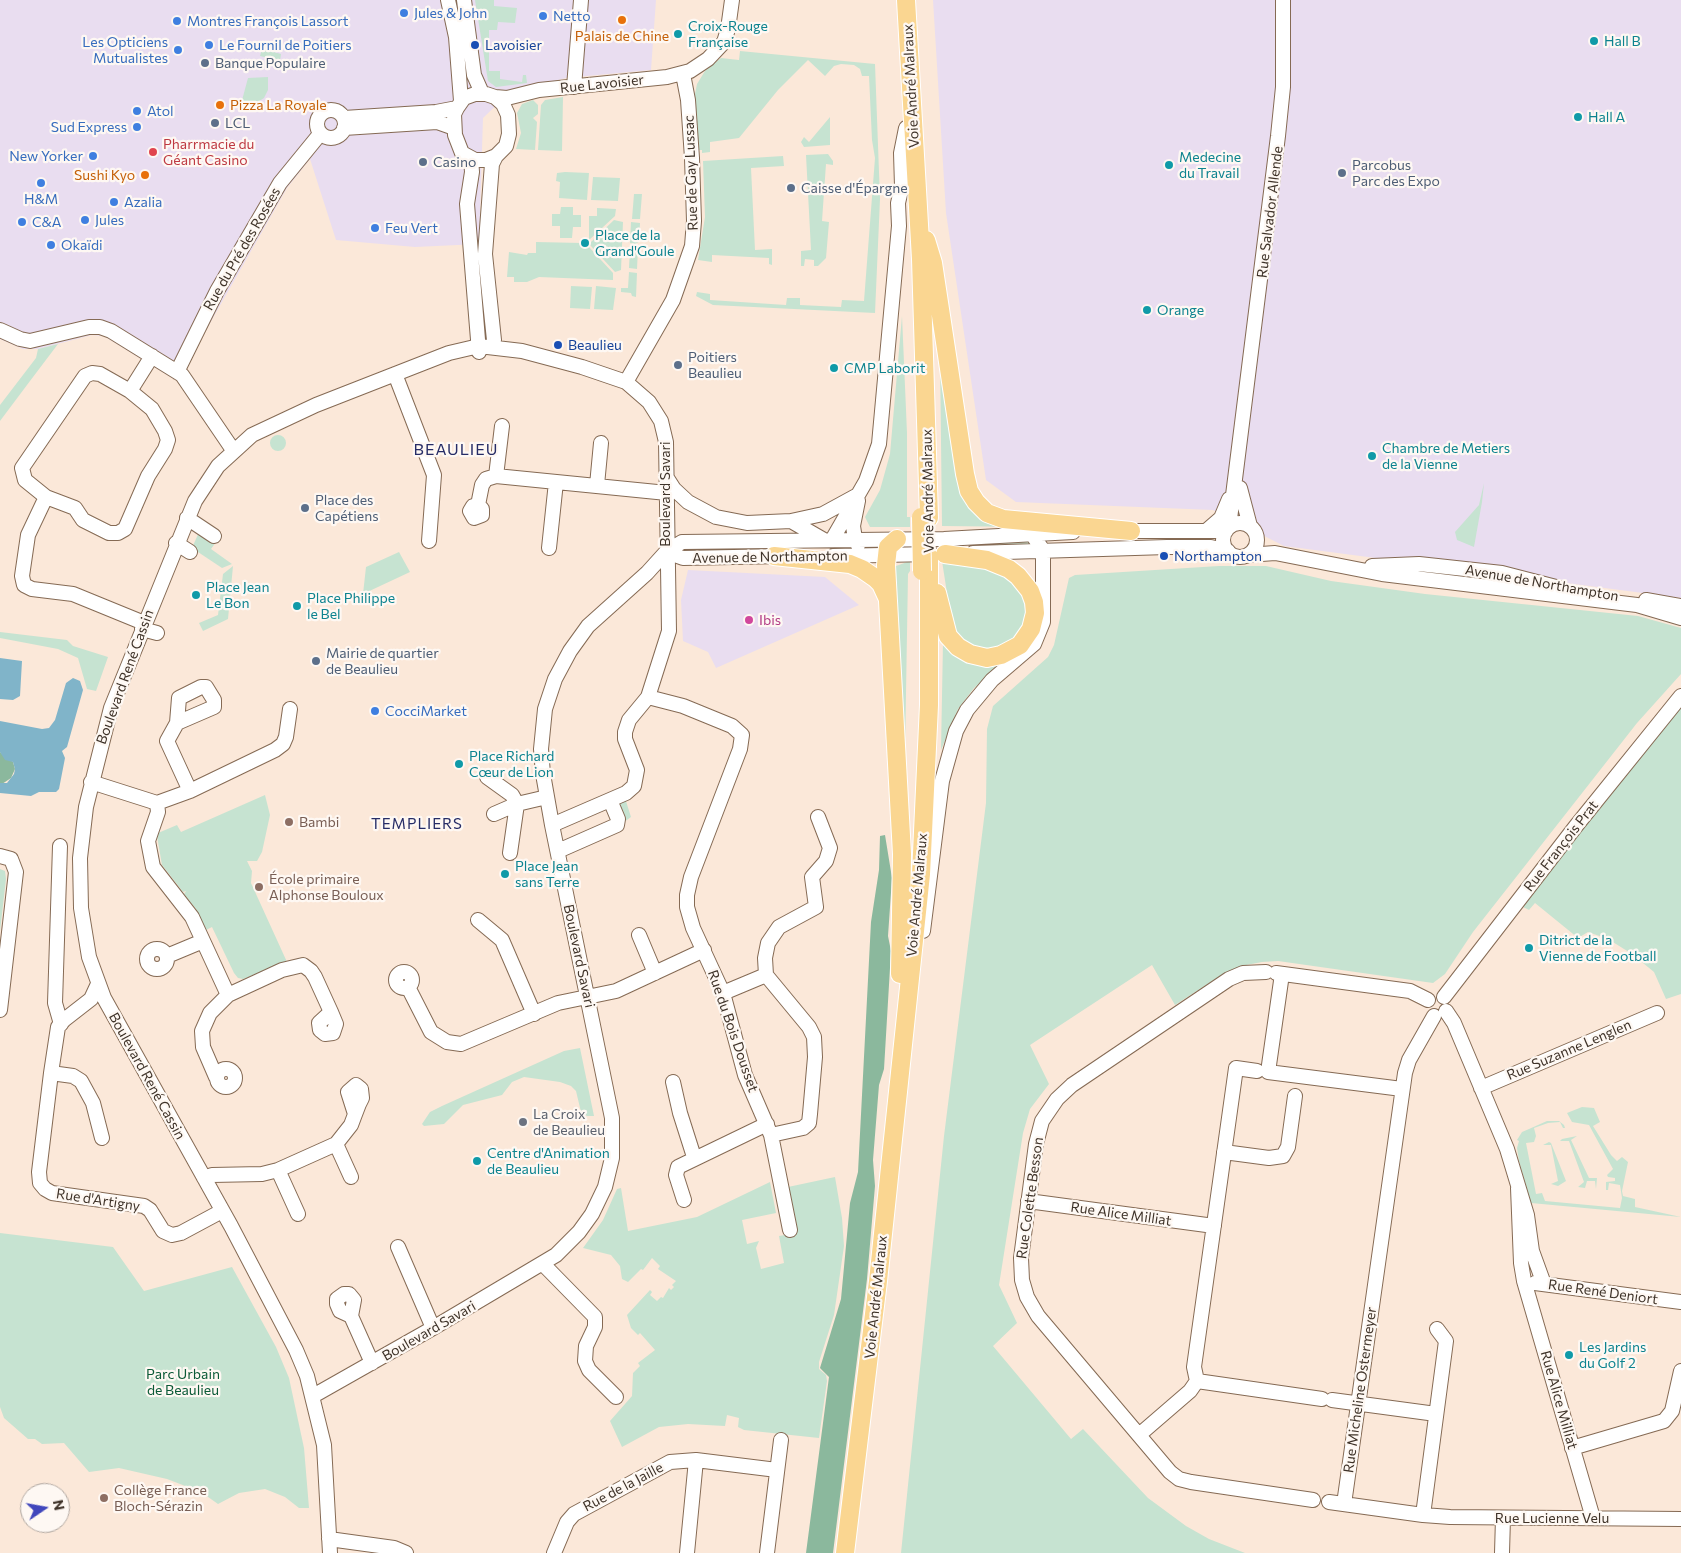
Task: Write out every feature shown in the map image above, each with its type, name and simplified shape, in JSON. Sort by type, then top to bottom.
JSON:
[{"type":"main road","name":"Voie André Malraux","points":[[845,1553],[878,1281],[909,981],[932,565],[925,518],[916,312],[898,0]]},
{"type":"main road","name":"Voie André Malraux","points":[[906,0],[920,229],[925,518]]},
{"type":"main road","points":[[920,229],[930,249],[933,262],[965,474],[969,491],[976,502],[987,512],[1003,519],[1131,531]]},
{"type":"main road","points":[[897,539],[888,547],[886,555],[902,854],[898,1078]]},
{"type":"main road","points":[[774,556],[837,562],[856,566],[881,584],[888,600]]},
{"type":"main road","points":[[987,560],[1009,569],[1030,591],[1035,613],[1031,629],[1025,639],[1010,652],[994,657],[979,657],[958,647],[948,636],[944,626],[932,565],[987,560]]},
{"type":"street","points":[[448,0],[456,37],[459,104],[454,128],[459,149],[471,158],[480,160],[496,156]]},
{"type":"street","points":[[464,0],[474,76],[489,95],[505,107],[509,119]]},
{"type":"street","points":[[574,87],[582,0]]},
{"type":"street","points":[[683,74],[697,67],[722,44],[728,29],[732,0]]},
{"type":"street","name":"Rue Salvador Allende","points":[[1228,529],[1243,422],[1282,98],[1283,0]]},
{"type":"street","name":"Rue Lavoisier","points":[[489,95],[521,96],[538,90],[683,74]]},
{"type":"street","name":"Rue de Gay Lussac","points":[[626,382],[673,300],[692,246],[694,221],[692,158],[688,100],[683,74]]},
{"type":"street","points":[[459,104],[468,96],[489,95]]},
{"type":"street","points":[[485,347],[485,254],[492,164],[509,140],[509,119],[513,106],[521,96]]},
{"type":"street","name":"Rue du Pré des Rosées","points":[[344,123],[436,112],[459,104]]},
{"type":"street","name":"Rue du Pré des Rosées","points":[[320,134],[316,122],[322,113],[334,110],[344,123]]},
{"type":"street","name":"Rue du Pré des Rosées","points":[[344,123],[437,122],[454,128]]},
{"type":"street","name":"Rue du Pré des Rosées","points":[[320,134],[333,139],[339,136],[344,123]]},
{"type":"street","points":[[864,555],[855,539],[854,515],[879,444],[899,226],[898,203],[902,186],[902,145],[906,128]]},
{"type":"street","name":"Rue du Pré des Rosées","points":[[177,372],[217,291],[276,190],[320,134]]},
{"type":"street","points":[[471,158],[472,172],[467,204],[485,347]]},
{"type":"street","points":[[0,330],[20,339],[30,341],[89,327],[111,331],[185,378],[233,450]]},
{"type":"street","name":"Boulevard René Cassin","points":[[330,1553],[324,1445],[313,1396],[296,1350],[98,984],[86,940],[80,892],[81,836],[91,782],[111,708],[143,626],[187,518],[205,485],[233,450],[267,426],[466,347],[485,347]]},
{"type":"street","name":"Boulevard Savari","points":[[313,1396],[434,1328],[556,1255],[579,1232],[600,1200],[610,1171],[613,1143],[612,1118],[552,825],[542,762],[542,734],[548,698],[562,664],[588,626],[647,573],[666,552],[666,442],[661,421],[649,402],[626,382],[570,363],[545,352],[485,347]]},
{"type":"street","points":[[130,391],[152,356]]},
{"type":"street","points":[[92,373],[100,374],[130,391],[152,408],[168,440],[165,449],[148,476],[123,531],[112,534],[89,525],[75,508],[46,497],[25,480],[22,466],[82,378],[92,373]]},
{"type":"street","points":[[395,374],[434,475],[429,541]]},
{"type":"street","name":"Rue Salvador Allende","points":[[1243,422],[1240,491],[1253,530]]},
{"type":"street","name":"Rue Salvador Allende","points":[[1206,531],[1219,520],[1227,508],[1233,466],[1243,422]]},
{"type":"street","points":[[496,476],[502,426]]},
{"type":"street","points":[[597,485],[601,443]]},
{"type":"street","points":[[478,505],[483,482],[496,476],[667,493]]},
{"type":"street","points":[[667,478],[674,489],[688,502],[716,517],[747,523],[791,521],[813,517],[836,508],[861,492]]},
{"type":"street","points":[[549,548],[556,482]]},
{"type":"street","points":[[791,521],[828,540],[861,492]]},
{"type":"street","points":[[46,497],[28,535],[22,576],[24,585],[32,589],[73,594],[156,633]]},
{"type":"street","points":[[187,518],[214,536]]},
{"type":"street","points":[[1241,523],[1253,530],[1256,546],[1248,554],[1238,556],[1228,551],[1224,542],[1228,529],[1241,523]]},
{"type":"street","name":"Avenue de Northampton","points":[[666,552],[682,542],[944,539],[1031,533],[1206,531],[1228,529]]},
{"type":"street","name":"Avenue de Northampton","points":[[1253,530],[1274,546],[1298,557]]},
{"type":"street","points":[[898,1078],[917,982],[945,762],[956,731],[977,697],[992,680],[1030,648],[1040,633],[1045,613],[1043,550],[1031,533]]},
{"type":"street","points":[[176,543],[190,552]]},
{"type":"street","name":"Avenue de Northampton","points":[[666,552],[683,558],[886,555],[932,565],[1043,550],[1199,546],[1228,551]]},
{"type":"street","points":[[552,825],[630,790],[637,781],[637,770],[625,739],[625,732],[630,720],[648,697],[669,636],[666,552]]},
{"type":"street","name":"Avenue de Northampton","points":[[1248,554],[1270,553],[1298,557],[1382,574],[1530,579],[1569,590],[1681,606]]},
{"type":"street","name":"Avenue de Northampton","points":[[1343,567],[1412,564],[1480,578],[1637,605],[1681,618]]},
{"type":"street","name":"Rue François Prat","points":[[1444,997],[1558,849],[1681,696]]},
{"type":"street","name":"Rue du Bois Dousset","points":[[648,697],[683,706],[732,726],[742,735],[740,749],[688,890],[688,914],[723,993],[745,1075],[769,1130],[790,1230]]},
{"type":"street","points":[[91,782],[157,803],[190,791],[260,759],[280,747],[286,736],[290,709]]},
{"type":"street","points":[[177,723],[169,734],[168,744],[190,791]]},
{"type":"street","points":[[487,777],[512,795],[517,804],[510,853]]},
{"type":"street","points":[[494,814],[517,804],[547,797]]},
{"type":"street","points":[[558,851],[617,825],[618,819],[610,800]]},
{"type":"street","points":[[157,803],[158,812],[148,841],[150,859],[161,879],[192,917],[228,995]]},
{"type":"street","points":[[684,1200],[676,1169],[694,1157],[769,1130],[804,1128],[809,1123],[815,1047],[814,1037],[809,1027],[766,975],[765,954],[773,934],[782,924],[816,907],[812,877],[827,859],[830,848],[818,818]]},
{"type":"street","name":"Rue d'Artigny","points":[[60,846],[55,1003],[61,1024],[56,1037],[51,1073],[38,1172],[40,1183],[46,1190],[54,1194],[144,1206],[150,1210],[163,1231],[172,1234],[181,1234],[222,1211]]},
{"type":"street","points":[[0,856],[11,859],[16,872],[0,1010]]},
{"type":"street","points":[[478,920],[502,940],[534,1014]]},
{"type":"street","points":[[639,935],[655,973]]},
{"type":"street","points":[[167,956],[203,941]]},
{"type":"street","points":[[408,987],[430,1032],[440,1039],[454,1044],[470,1042],[558,1003],[616,991],[704,950]]},
{"type":"street","points":[[216,1077],[202,1046],[202,1031],[214,1008],[228,995],[282,970],[303,965],[311,971],[331,1012]]},
{"type":"street","name":"Rue Colette Besson","points":[[1313,1500],[1179,1479],[1170,1472],[1038,1316],[1027,1297],[1022,1280],[1020,1258],[1036,1144],[1042,1122],[1057,1098],[1072,1085],[1229,979],[1243,973],[1275,973],[1410,991],[1428,1000]]},
{"type":"street","points":[[1263,1071],[1275,973]]},
{"type":"street","points":[[723,993],[766,975]]},
{"type":"street","points":[[61,1024],[92,997],[98,984]]},
{"type":"street","points":[[1440,1014],[1448,1006],[1444,997],[1434,995],[1428,1000],[1427,1010],[1440,1014],[1454,1023],[1507,1149],[1527,1215],[1532,1250],[1544,1284]]},
{"type":"street","points":[[72,1014],[95,1008],[111,1011]]},
{"type":"street","name":"Rue Suzanne Lenglen","points":[[1481,1088],[1657,1013]]},
{"type":"street","name":"Rue Micheline Ostermeyer","points":[[1344,1504],[1402,1089],[1407,1066],[1440,1014]]},
{"type":"street","points":[[1139,1435],[1190,1391],[1197,1381],[1194,1367],[1236,1068],[1263,1071],[1296,1087],[1402,1089]]},
{"type":"street","points":[[51,1073],[73,1076],[81,1081],[93,1104],[102,1138]]},
{"type":"street","points":[[673,1082],[680,1113],[694,1157]]},
{"type":"street","points":[[1224,1152],[1269,1158],[1283,1156],[1288,1147],[1296,1087]]},
{"type":"street","points":[[204,1178],[212,1175],[262,1174],[278,1170],[336,1144],[346,1132],[355,1114]]},
{"type":"street","points":[[336,1144],[351,1177]]},
{"type":"street","points":[[278,1170],[298,1214]]},
{"type":"street","points":[[1518,1188],[1521,1263],[1524,1281]]},
{"type":"street","name":"Rue Alice Milliat","points":[[1028,1201],[1214,1226]]},
{"type":"street","points":[[398,1247],[434,1328]]},
{"type":"street","points":[[543,1264],[595,1317],[595,1327],[586,1346],[585,1361],[589,1370],[616,1397]]},
{"type":"street","name":"Rue Alice Milliat","points":[[1524,1281],[1593,1518]]},
{"type":"street","name":"Rue René Deniort","points":[[1524,1281],[1681,1302]]},
{"type":"street","points":[[351,1316],[372,1363]]},
{"type":"street","points":[[1329,1502],[1423,1515],[1446,1340],[1437,1329]]},
{"type":"street","points":[[1572,1448],[1664,1421],[1672,1411],[1681,1371]]},
{"type":"street","points":[[1197,1381],[1436,1414]]},
{"type":"street","points":[[767,1553],[780,1440]]},
{"type":"street","name":"Rue de la Jaille","points":[[554,1553],[567,1522],[574,1514],[662,1465],[677,1460],[696,1460],[777,1470]]},
{"type":"street","points":[[687,1553],[696,1460]]},
{"type":"street","name":"Rue Lucienne Velu","points":[[1423,1515],[1503,1518],[1681,1519]]},
{"type":"street","points":[[1502,1553],[1503,1518]]},
{"type":"street","points":[[329,1539],[394,1548],[406,1553]]},
{"type":"shaded area","points":[[0,0],[656,0],[651,70],[566,78],[509,93],[483,118],[479,244],[415,247],[336,240],[310,159],[287,188],[177,381],[104,336],[92,335],[38,349],[23,349],[0,339]]},
{"type":"shaded area","points":[[933,0],[1681,0],[1681,598],[1284,546],[1213,510],[1016,502],[986,480],[946,213]]},
{"type":"shaded area","points":[[688,570],[825,577],[859,605],[716,668],[708,652],[683,641],[681,600]]},
{"type":"green space","points":[[475,0],[494,0],[494,6],[517,8],[515,23],[498,22],[497,30],[489,30],[489,71],[500,71],[500,79],[522,82],[523,75],[526,75],[527,83],[496,87],[488,81]]},
{"type":"green space","points":[[262,49],[281,54],[280,61],[260,56]]},
{"type":"green space","points":[[740,51],[875,64],[880,199],[875,313],[713,305],[696,296],[697,292],[710,294],[710,300],[786,305],[787,298],[800,298],[800,305],[841,307],[842,300],[864,301],[875,158],[872,140],[869,76],[862,76],[860,69],[854,65],[841,64],[834,66],[825,76],[808,60],[778,90],[739,138],[710,142],[710,152],[702,153],[702,150],[697,150],[694,99],[697,84],[705,71],[721,58],[739,60]]},
{"type":"green space","points":[[268,77],[268,90],[264,98],[253,105],[241,104],[248,78]]},
{"type":"green space","points":[[563,97],[562,151],[538,150],[541,105],[545,100]]},
{"type":"green space","points":[[533,100],[538,105],[538,114],[533,118],[537,122],[535,150],[516,149],[521,133],[517,113],[522,104]]},
{"type":"green space","points":[[830,117],[830,145],[804,147],[801,142],[804,137],[809,142]]},
{"type":"green space","points":[[828,154],[833,161],[833,165],[826,164],[822,221],[829,222],[826,258],[818,266],[814,266],[814,260],[805,259],[804,266],[801,266],[801,251],[811,250],[806,155]]},
{"type":"green space","points":[[783,156],[784,166],[751,168],[755,250],[772,249],[772,265],[769,264],[769,258],[712,255],[712,262],[698,260],[705,217],[703,161]]},
{"type":"green space","points":[[557,173],[589,173],[587,200],[559,198],[560,182],[556,181]]},
{"type":"green space","points":[[593,177],[620,178],[618,201],[591,200]]},
{"type":"green space","points":[[634,194],[642,194],[640,219],[632,219]]},
{"type":"green space","points":[[561,207],[573,207],[573,215],[581,215],[581,227],[573,227],[572,238],[560,238],[560,226],[552,226],[552,214],[560,214]]},
{"type":"green space","points":[[597,208],[616,209],[615,216],[589,240],[589,216],[597,216]]},
{"type":"green space","points":[[614,220],[623,222],[621,270],[615,272],[590,245]]},
{"type":"green space","points":[[631,222],[640,223],[639,242],[635,244],[630,243]]},
{"type":"green space","points":[[536,242],[582,243],[584,249],[589,247],[613,273],[613,280],[539,277],[527,282],[514,282],[514,277],[507,277],[509,252],[527,255],[528,253],[536,253]]},
{"type":"green space","points":[[630,248],[638,248],[637,269],[629,268]]},
{"type":"green space","points":[[629,272],[637,273],[636,297],[632,296],[631,293],[621,292],[621,288],[628,288]]},
{"type":"green space","points":[[571,286],[592,287],[590,309],[570,308]]},
{"type":"green space","points":[[596,286],[616,288],[613,310],[594,309]]},
{"type":"green space","points":[[902,316],[907,433],[907,517],[910,517],[910,527],[870,527],[865,517],[880,490],[890,454]]},
{"type":"green space","points":[[58,344],[0,421],[0,405],[36,358],[38,349]]},
{"type":"green space","points":[[940,356],[958,481],[968,505],[984,520],[1033,527],[942,526]]},
{"type":"green space","points":[[278,435],[284,437],[286,443],[284,449],[278,451],[272,449],[270,443],[272,437]]},
{"type":"green space","points":[[1484,483],[1474,547],[1457,540],[1455,532],[1479,505]]},
{"type":"green space","points":[[199,532],[216,542],[211,549],[232,564],[222,568],[192,548]]},
{"type":"green space","points":[[1028,538],[1037,545],[970,546],[970,543]]},
{"type":"green space","points":[[399,552],[410,572],[363,594],[366,567]]},
{"type":"green space","points":[[910,561],[910,571],[908,574],[905,753],[896,611],[896,566]]},
{"type":"green space","points":[[942,561],[992,570],[1008,577],[1023,596],[1026,614],[1022,628],[1009,643],[993,649],[982,649],[971,645],[957,634],[952,625]]},
{"type":"green space","points":[[233,566],[228,619],[203,631],[199,623],[218,615],[223,574]]},
{"type":"green space","points":[[1219,566],[1266,566],[1331,581],[1425,594],[1638,616],[1681,628],[1681,674],[1637,723],[1473,932],[1445,974],[1433,983],[1278,961],[1262,962],[1241,966],[1220,976],[1175,1005],[1152,965],[1030,1045],[1049,1084],[1030,1109],[1023,1133],[999,1285],[1017,1323],[993,1346],[1071,1439],[1083,1429],[1148,1498],[1186,1526],[1209,1539],[1245,1553],[901,1553],[944,1136],[986,803],[987,729],[993,706],[1048,657],[1054,645],[1069,578],[1075,575]]},
{"type":"green space","points":[[0,632],[67,640],[73,646],[108,657],[96,691],[87,689],[78,658],[58,649],[0,638]]},
{"type":"green space","points":[[943,642],[957,656],[1003,662],[974,688],[958,709],[941,750]]},
{"type":"green space","points":[[1681,703],[1681,994],[1666,999],[1654,972],[1632,954],[1608,939],[1588,932],[1578,938],[1535,903],[1529,910],[1523,907],[1528,898]]},
{"type":"green space","points":[[0,752],[13,762],[15,769],[11,778],[2,784],[0,783]]},
{"type":"green space","points":[[265,795],[270,815],[262,852],[257,861],[247,861],[252,871],[251,883],[287,962],[243,979],[238,978],[234,973],[212,927],[206,930],[196,909],[184,894],[186,891],[183,892],[162,865],[157,836],[158,833],[177,825],[181,832]]},
{"type":"green space","points":[[625,798],[631,817],[624,822],[615,802]]},
{"type":"green space","points":[[885,835],[892,878],[888,936],[891,951],[884,1069],[879,1085],[873,1160],[875,1186],[867,1279],[833,1553],[806,1553],[829,1377],[820,1368],[841,1299],[850,1203],[858,1172],[871,922],[879,870],[880,836]]},
{"type":"green space","points":[[0,869],[5,871],[6,879],[0,931]]},
{"type":"green space","points":[[580,1048],[594,1116],[587,1116],[581,1112],[576,1091],[571,1086],[560,1082],[524,1077],[512,1082],[502,1095],[463,1105],[444,1124],[424,1126],[422,1124],[430,1112],[442,1106],[564,1051]]},
{"type":"green space","points":[[1582,1107],[1594,1108],[1600,1122],[1593,1126],[1611,1155],[1617,1161],[1622,1157],[1628,1162],[1622,1191],[1623,1196],[1635,1199],[1635,1207],[1681,1217],[1531,1203],[1519,1161],[1517,1148],[1519,1141],[1517,1140],[1522,1132],[1547,1121],[1559,1121],[1564,1125],[1565,1128],[1563,1128],[1560,1122],[1548,1123],[1534,1128],[1536,1136],[1534,1142],[1526,1143],[1536,1194],[1542,1193],[1545,1201],[1620,1208],[1622,1198],[1620,1185],[1609,1183],[1608,1190],[1606,1190],[1606,1182],[1615,1181],[1615,1178],[1608,1177],[1607,1175],[1613,1169],[1589,1125],[1572,1122],[1567,1113]]},
{"type":"green space","points":[[1577,1136],[1571,1140],[1589,1178],[1597,1178],[1596,1189],[1595,1181],[1587,1181],[1585,1188],[1578,1187],[1584,1182],[1569,1141],[1560,1141]]},
{"type":"green space","points":[[1551,1143],[1566,1181],[1558,1186],[1551,1184],[1558,1181],[1551,1145],[1543,1145]]},
{"type":"green space","points":[[835,1177],[842,1218],[844,1246],[834,1315],[819,1362],[819,1369],[826,1375],[827,1381],[819,1438],[744,1430],[738,1427],[739,1418],[727,1415],[725,1426],[688,1424],[659,1427],[622,1447],[610,1421],[632,1396],[633,1373],[640,1366],[638,1363],[655,1350],[640,1333],[638,1335],[631,1328],[627,1315],[650,1290],[652,1292],[650,1295],[657,1301],[661,1297],[663,1298],[669,1288],[671,1290],[674,1287],[672,1285],[676,1281],[658,1269],[660,1266],[652,1258],[643,1270],[641,1269],[628,1282],[622,1279],[620,1266],[611,1255],[583,1248],[603,1220],[617,1189],[621,1188],[628,1231],[697,1217],[770,1182],[776,1213],[742,1220],[747,1244],[759,1241],[756,1248],[761,1269],[784,1263],[779,1236],[797,1233],[788,1187]]},
{"type":"green space","name":"Parc Urbain de Beaulieu","points":[[0,1233],[113,1247],[144,1291],[232,1267],[276,1347],[289,1378],[304,1448],[309,1508],[299,1508],[285,1497],[265,1489],[239,1493],[218,1504],[201,1492],[167,1479],[119,1468],[89,1472],[64,1443],[42,1444],[35,1439],[28,1439],[4,1418],[0,1407]]},
{"type":"water","points":[[0,658],[22,661],[20,696],[13,700],[0,699]]},
{"type":"water","points":[[73,678],[80,681],[83,690],[67,747],[62,751],[65,758],[59,789],[56,792],[39,792],[31,796],[0,793],[0,783],[7,783],[14,774],[15,769],[13,762],[5,760],[0,752],[0,721],[42,729],[49,728],[55,720],[66,683]]},
{"type":"place","name":"Jules & John","points":[[404,13]]},
{"type":"place","name":"Netto","points":[[543,16]]},
{"type":"place","name":"Palais de Chine","points":[[622,20]]},
{"type":"place","name":"Montres François Lassort","points":[[177,21]]},
{"type":"place","name":"Croix-Rouge Française","points":[[678,34]]},
{"type":"place","name":"Hall B","points":[[1594,41]]},
{"type":"place","name":"Le Fournil de Poitiers","points":[[209,45]]},
{"type":"place","name":"Lavoisier","points":[[475,45]]},
{"type":"place","name":"Les Opticiens Mutualistes","points":[[178,50]]},
{"type":"place","name":"Banque Populaire","points":[[205,63]]},
{"type":"place","name":"Pizza La Royale","points":[[220,105]]},
{"type":"place","name":"Atol","points":[[137,111]]},
{"type":"place","name":"Hall A","points":[[1578,117]]},
{"type":"place","name":"LCL","points":[[215,123]]},
{"type":"place","name":"Sud Express","points":[[137,127]]},
{"type":"place","name":"Pharrmacie du Géant Casino","points":[[153,152]]},
{"type":"place","name":"New Yorker","points":[[93,156]]},
{"type":"place","name":"Casino","points":[[423,162]]},
{"type":"place","name":"Medecine du Travail","points":[[1169,165]]},
{"type":"place","name":"Parcobus Parc des Expo","points":[[1342,173]]},
{"type":"place","name":"Sushi Kyo","points":[[145,175]]},
{"type":"place","name":"H&M","points":[[41,183]]},
{"type":"place","name":"Caisse d'Épargne","points":[[791,188]]},
{"type":"place","name":"Azalia","points":[[114,202]]},
{"type":"place","name":"Jules","points":[[85,220]]},
{"type":"place","name":"C&A","points":[[22,222]]},
{"type":"place","name":"Feu Vert","points":[[375,228]]},
{"type":"place","name":"Place de la Grand'Goule","points":[[585,243]]},
{"type":"place","name":"Okaïdi","points":[[51,245]]},
{"type":"place","name":"Orange","points":[[1147,310]]},
{"type":"place","name":"Beaulieu","points":[[558,345]]},
{"type":"place","name":"Poitiers Beaulieu","points":[[678,365]]},
{"type":"place","name":"CMP Laborit","points":[[834,368]]},
{"type":"place","name":"Chambre de Metiers de la Vienne","points":[[1372,456]]},
{"type":"place","name":"Place des Capétiens","points":[[305,508]]},
{"type":"place","name":"Northampton","points":[[1164,556]]},
{"type":"place","name":"Place Jean Le Bon","points":[[196,595]]},
{"type":"place","name":"Place Philippe le Bel","points":[[297,606]]},
{"type":"place","name":"Ibis","points":[[749,620]]},
{"type":"place","name":"Mairie de quartier de Beaulieu","points":[[316,661]]},
{"type":"place","name":"CocciMarket","points":[[375,711]]},
{"type":"place","name":"Place Richard Cœur de Lion","points":[[459,764]]},
{"type":"place","name":"Bambi","points":[[289,822]]},
{"type":"place","name":"Place Jean sans Terre","points":[[505,874]]},
{"type":"place","name":"École primaire Alphonse Bouloux","points":[[259,887]]},
{"type":"place","name":"Ditrict de la Vienne de Football","points":[[1529,948]]},
{"type":"place","name":"La Croix de Beaulieu","points":[[523,1122]]},
{"type":"place","name":"Centre d'Animation de Beaulieu","points":[[477,1161]]},
{"type":"place","name":"Les Jardins du Golf 2","points":[[1569,1355]]},
{"type":"place","name":"Collège France Bloch-Sérazin","points":[[104,1498]]},
{"type":"district","name":"BEAULIEU","points":[[456,450]]},
{"type":"district","name":"TEMPLIERS","points":[[417,824]]}]
